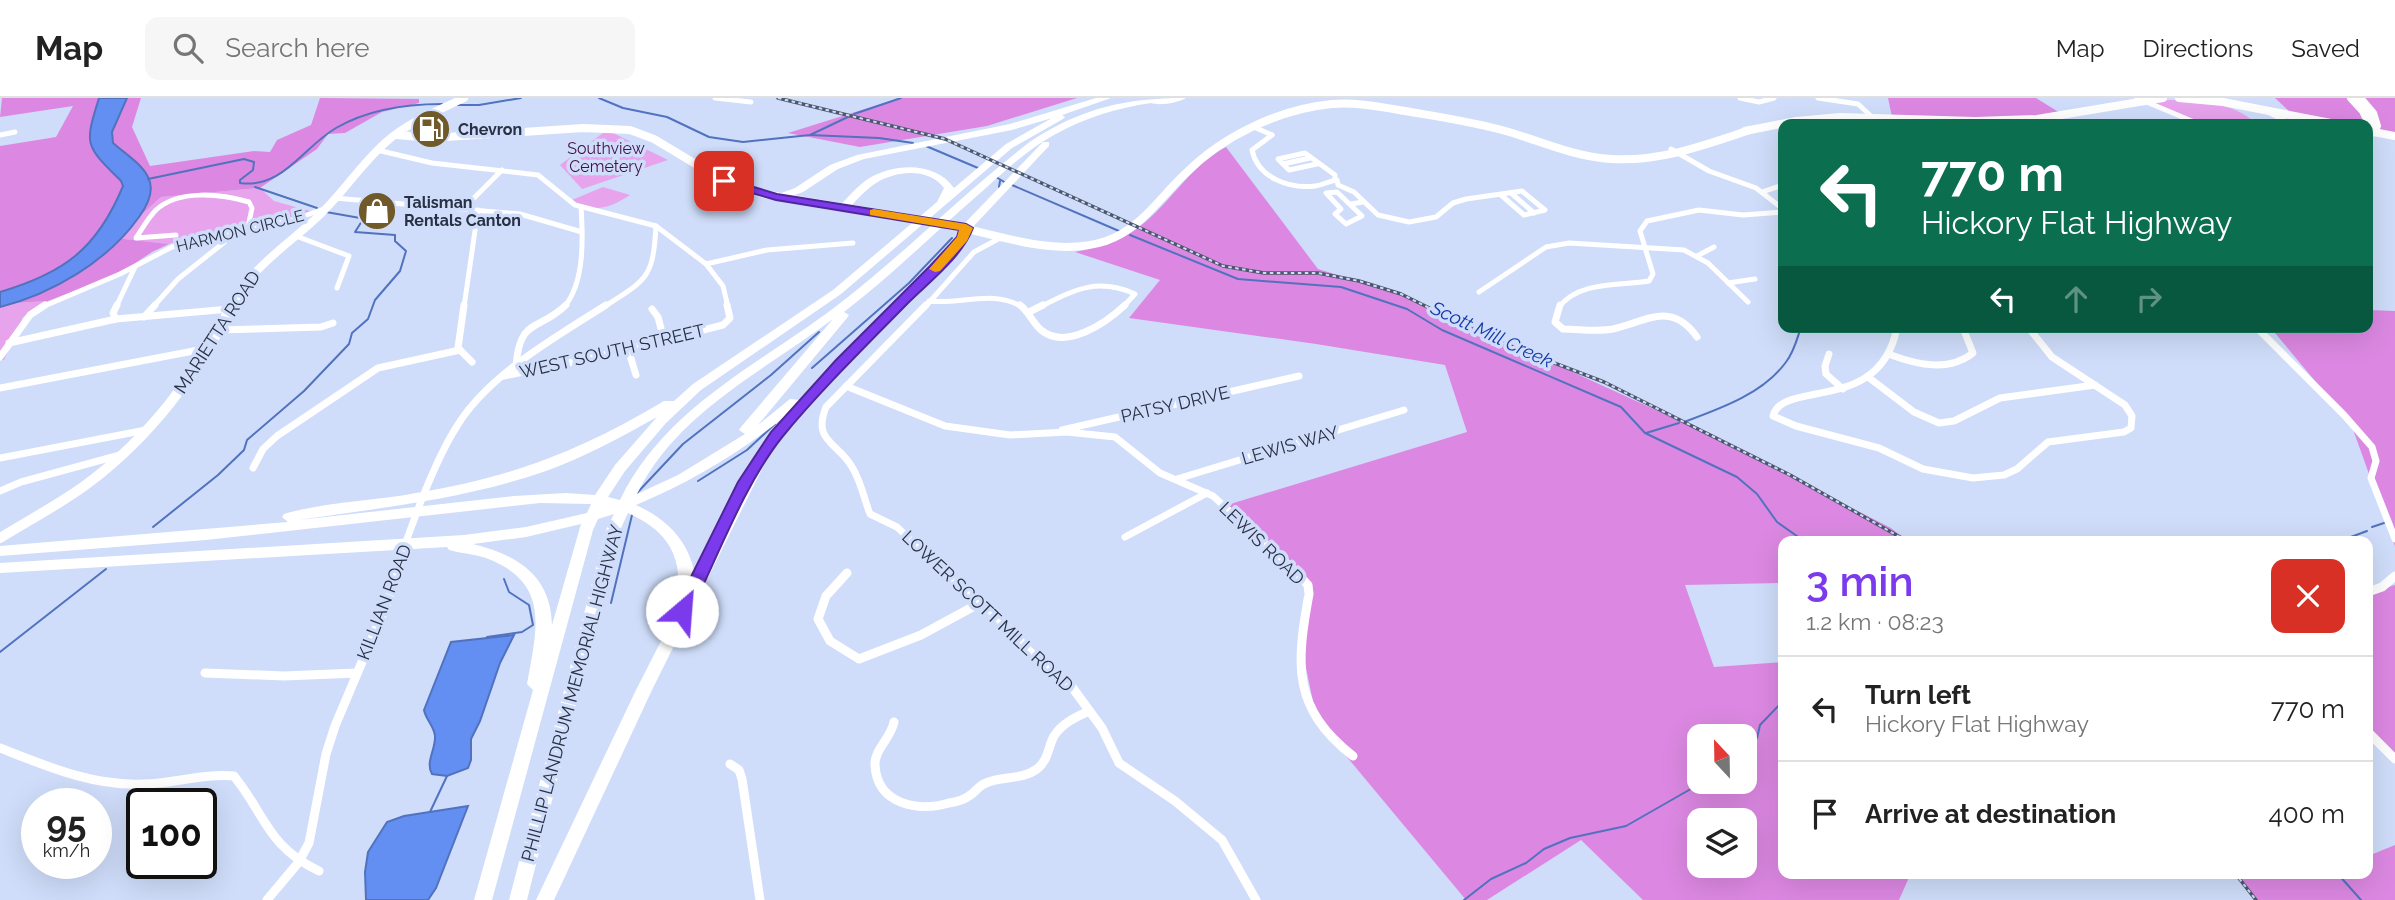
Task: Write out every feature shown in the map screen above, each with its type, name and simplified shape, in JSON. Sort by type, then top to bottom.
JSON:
[{"type":"highway","points":[[780,197],[802,189],[821,174],[842,164],[895,150],[1026,123],[1106,98]]},
{"type":"highway","name":"PHILLIP LANDRUM MEMORIAL HIGHWAY","points":[[483,900],[580,550],[594,509],[613,477],[639,443],[697,387],[819,305],[1001,153],[1032,131],[1062,116],[1121,98]]},
{"type":"highway","name":"PHILLIP LANDRUM MEMORIAL HIGHWAY","points":[[518,900],[613,530],[631,490],[658,450],[698,408],[747,371],[848,303],[1043,136],[1075,120],[1123,105],[1164,98]]},
{"type":"highway","points":[[545,900],[682,611],[762,456],[792,415],[971,229],[1027,162],[1059,134],[1094,117],[1129,107],[1181,98]]},
{"type":"highway","points":[[843,208],[878,178],[911,171],[935,174],[945,181],[949,190],[940,206]]},
{"type":"highway","points":[[802,189],[800,194],[803,201]]},
{"type":"highway","points":[[713,459],[757,418],[820,340],[886,271]]},
{"type":"highway","points":[[407,548],[558,526],[655,492],[713,459],[770,421],[841,363]]},
{"type":"highway","points":[[0,551],[203,530],[406,500],[482,485],[582,452],[643,420],[697,387]]},
{"type":"highway","points":[[0,551],[135,542],[571,498],[605,501],[646,515],[667,530],[682,551],[688,577],[682,611]]},
{"type":"highway","points":[[0,568],[407,548],[467,548],[499,557],[522,572],[538,592],[543,606],[544,623],[526,747]]},
{"type":"main road","points":[[2045,119],[2139,99],[2163,98]]},
{"type":"main road","points":[[2179,98],[2215,100],[2312,119]]},
{"type":"main road","points":[[2351,98],[2367,119]]},
{"type":"main road","points":[[2360,98],[2373,113],[2372,119]]},
{"type":"main road","name":"MARIETTA ROAD","points":[[3,536],[86,485],[124,454],[150,429],[209,348],[239,292],[255,271],[324,209],[377,150],[396,135],[462,99]]},
{"type":"main road","points":[[396,135],[431,138],[583,128],[630,130],[654,139],[724,181],[780,197],[1072,246],[1110,239],[1146,216],[1191,167],[1216,148],[1319,106],[1356,104],[1432,116],[1500,130],[1561,148],[1618,157],[1675,150],[1778,125]]},
{"type":"main road","points":[[1810,119],[1907,119]]},
{"type":"main road","points":[[2373,128],[2395,136]]},
{"type":"street","points":[[715,98],[751,102]]},
{"type":"street","points":[[1740,98],[1759,102],[1774,98]]},
{"type":"street","points":[[1818,98],[1858,104],[1872,117]]},
{"type":"street","points":[[2139,99],[2187,119]]},
{"type":"street","points":[[2268,110],[2267,113],[2280,119]]},
{"type":"street","points":[[1260,128],[1272,135],[1252,149],[1255,163],[1261,170],[1290,185],[1336,182],[1353,192],[1378,215],[1409,222],[1436,217],[1458,201],[1522,191],[1545,209],[1524,215],[1502,195]]},
{"type":"street","points":[[0,135],[15,132]]},
{"type":"street","points":[[377,150],[432,163],[538,175],[567,200],[581,208],[656,226],[706,264],[767,250],[853,243]]},
{"type":"street","points":[[1675,150],[1709,171],[1765,191],[1778,203]]},
{"type":"street","points":[[1317,164],[1289,170],[1278,159],[1305,153],[1317,164],[1335,174],[1336,182]]},
{"type":"street","points":[[464,208],[502,170]]},
{"type":"street","points":[[1765,191],[1778,187]]},
{"type":"street","points":[[1326,192],[1337,192],[1351,204],[1362,216],[1353,222],[1326,192]]},
{"type":"street","points":[[1511,193],[1534,213]]},
{"type":"street","points":[[143,318],[178,279],[245,228],[252,208],[249,202],[235,197],[211,195],[175,201],[160,207],[136,238],[176,235]]},
{"type":"street","points":[[333,198],[478,209],[527,216],[582,232]]},
{"type":"street","points":[[1351,204],[1363,202]]},
{"type":"street","points":[[516,366],[516,352],[522,335],[572,298],[582,232],[581,208]]},
{"type":"street","name":"HARMON CIRCLE","points":[[0,358],[30,315],[42,306],[120,274],[172,247],[245,228],[292,220],[324,209]]},
{"type":"street","points":[[472,362],[458,348],[478,209]]},
{"type":"street","points":[[1697,337],[1690,327],[1678,320],[1652,315],[1612,329],[1563,329],[1555,322],[1558,306],[1577,292],[1605,285],[1649,281],[1653,274],[1640,231],[1647,221],[1699,210],[1752,216],[1778,209]]},
{"type":"street","name":"KILLIAN ROAD","points":[[267,900],[298,863],[309,844],[326,754],[389,598],[428,487],[464,415],[503,376],[553,336],[643,282],[654,261],[656,226]]},
{"type":"street","points":[[296,236],[349,256],[337,288]]},
{"type":"street","name":"LOWER SCOTT MILL ROAD","points":[[1004,236],[974,253],[826,407],[820,418],[824,437],[849,462],[870,514],[903,533],[957,586],[992,611],[1048,668],[1072,687],[1108,737],[1118,762],[1175,801],[1222,840],[1256,900]]},
{"type":"street","points":[[1479,292],[1546,247],[1557,244],[1644,246],[1674,248],[1698,256],[1748,302]]},
{"type":"street","points":[[1698,256],[1714,247]]},
{"type":"street","name":"WEST SOUTH STREET","points":[[503,376],[721,326],[730,318],[723,286],[706,264]]},
{"type":"street","points":[[116,319],[113,313],[135,267]]},
{"type":"street","points":[[1728,283],[1755,279]]},
{"type":"street","points":[[929,301],[957,304],[996,298],[1017,304],[1029,312],[1044,333],[1065,339],[1087,333],[1135,294],[1107,282],[1100,283],[1076,290],[1029,312]]},
{"type":"street","points":[[9,343],[116,319],[230,309]]},
{"type":"street","points":[[652,309],[658,317],[664,340]]},
{"type":"street","points":[[220,330],[321,327],[333,323]]},
{"type":"street","points":[[1896,333],[1895,348],[1891,355],[1868,377],[1828,393],[1789,397],[1774,411],[1773,416],[1796,426],[1879,447],[1923,469],[1973,478],[2004,475],[2017,469],[2049,442],[2124,432],[2131,428],[2134,421],[2132,412],[2052,358],[2033,333]]},
{"type":"street","points":[[1891,355],[1927,366],[1966,360],[1973,353],[1965,333]]},
{"type":"street","points":[[2262,333],[2372,447],[2376,461],[2371,478],[2395,539]]},
{"type":"street","points":[[0,388],[209,348]]},
{"type":"street","points":[[628,349],[636,375]]},
{"type":"street","points":[[253,468],[263,449],[276,436],[378,368],[460,350]]},
{"type":"street","points":[[1829,354],[1824,366],[1825,372],[1843,388]]},
{"type":"street","name":"PATSY DRIVE","points":[[1051,433],[1299,376]]},
{"type":"street","points":[[1868,377],[1924,418],[1945,424],[1961,419],[1989,402],[2095,385]]},
{"type":"street","name":"LEWIS ROAD","points":[[846,386],[945,426],[1010,435],[1083,433],[1115,437],[1160,473],[1208,493],[1297,572],[1308,585],[1301,659],[1308,698],[1313,714],[1338,744],[1353,756]]},
{"type":"street","name":"LEWIS WAY","points":[[1176,480],[1404,410]]},
{"type":"street","points":[[0,458],[150,429]]},
{"type":"street","points":[[0,491],[21,482],[124,454]]},
{"type":"street","points":[[1125,537],[1208,493]]},
{"type":"street","points":[[847,573],[825,596],[818,619],[830,641],[859,659],[901,645],[950,622],[980,603]]},
{"type":"street","points":[[2373,590],[2382,587],[2395,576]]},
{"type":"street","points":[[205,673],[284,676],[357,673]]},
{"type":"street","points":[[894,722],[889,741],[875,758],[875,770],[881,785],[891,799],[906,808],[930,807],[969,797],[975,787],[983,782],[1035,770],[1046,760],[1054,735],[1063,725],[1089,711]]},
{"type":"street","points":[[2373,737],[2395,759]]},
{"type":"street","points":[[0,748],[74,778],[102,782],[165,783],[204,775],[234,776],[243,785],[264,827],[282,850],[298,863],[319,871]]},
{"type":"street","points":[[730,764],[739,770],[742,779],[760,900]]},
{"type":"green space","points":[[2155,101],[2213,103],[2250,119],[2192,119],[2156,105]]},
{"type":"green space","name":"Southview Cemetery","points":[[607,130],[668,160],[582,189],[560,165]]},
{"type":"green space","points":[[603,187],[630,195],[602,208],[588,207],[572,200]]},
{"type":"green space","points":[[260,188],[274,201],[317,213],[196,235],[169,244],[114,238],[161,197]]},
{"type":"green space","points":[[48,301],[23,317],[4,360],[0,360],[0,304]]},
{"type":"shaded area","points":[[2,98],[141,98],[132,127],[150,166],[254,151],[270,152],[277,140],[311,125],[320,98],[419,99],[419,103],[382,112],[345,133],[328,134],[317,149],[260,188],[161,197],[115,238],[169,244],[119,274],[48,301],[0,304],[0,146],[56,137],[73,106],[0,117]]},
{"type":"shaded area","points":[[900,98],[1077,98],[987,126],[860,147],[788,133]]},
{"type":"shaded area","points":[[1888,98],[2036,98],[2065,116],[2052,119],[1892,117]]},
{"type":"shaded area","points":[[2275,98],[2395,98],[2395,136],[2373,126],[2373,119],[2318,119],[2291,113]]},
{"type":"shaded area","points":[[1226,147],[1318,269],[1406,296],[1693,427],[1891,528],[1901,536],[1778,536],[1778,583],[1685,585],[1714,667],[1778,662],[1778,879],[1908,879],[1899,900],[1643,900],[1581,840],[1487,900],[1466,900],[1317,721],[1300,639],[1306,581],[1227,505],[1467,432],[1445,365],[1129,318],[1160,280],[1075,252],[1104,245],[1132,232],[1145,223],[1212,155]]},
{"type":"shaded area","points":[[2373,310],[2395,311],[2395,546],[2351,424],[2275,333],[2373,333]]},
{"type":"shaded area","points":[[2395,585],[2395,757],[2373,734],[2373,592]]},
{"type":"shaded area","points":[[2395,845],[2395,900],[2256,900],[2237,879],[2373,879],[2373,854]]},
{"type":"water","points":[[99,98],[127,98],[112,132],[113,143],[137,163],[148,177],[151,187],[147,203],[139,217],[112,248],[77,274],[39,294],[0,307],[0,292],[43,276],[76,256],[90,242],[113,208],[123,186],[100,160],[91,144],[91,126]]},
{"type":"water","points":[[514,635],[500,663],[471,739],[471,760],[468,768],[447,776],[432,774],[430,760],[435,736],[424,710],[451,642]]},
{"type":"water","points":[[468,806],[436,888],[428,900],[366,900],[365,872],[368,852],[387,822],[404,816]]},
{"type":"waterway","points":[[458,105],[479,105],[521,98]]},
{"type":"waterway","points":[[599,98],[623,108],[667,117],[709,137],[743,142],[810,135]]},
{"type":"waterway","points":[[854,114],[901,98]]},
{"type":"waterway","points":[[148,179],[244,159],[254,162],[253,170],[240,180],[240,183],[268,180],[292,165],[324,136],[348,122],[387,109],[442,104]]},
{"type":"waterway","points":[[810,135],[850,116]]},
{"type":"waterway","name":"Scott Mill Creek","points":[[810,135],[879,138],[913,143]]},
{"type":"waterway","name":"Scott Mill Creek","points":[[926,146],[978,168]]},
{"type":"waterway","name":"Scott Mill Creek","points":[[996,177],[1006,183]]},
{"type":"waterway","points":[[999,187],[1000,181]]},
{"type":"waterway","name":"Scott Mill Creek","points":[[1012,185],[1119,231]]},
{"type":"waterway","points":[[255,187],[317,208]]},
{"type":"waterway","points":[[153,527],[218,475],[244,450],[247,440],[304,391],[349,344],[352,333],[368,319],[375,300],[400,271],[406,251],[395,241],[395,235],[355,232],[362,221],[360,218],[326,212]]},
{"type":"waterway","name":"Scott Mill Creek","points":[[1130,235],[1238,279],[1341,287],[1407,309],[1442,330],[1621,407],[1645,433],[1737,477],[1757,494],[1777,522],[1797,536]]},
{"type":"waterway","points":[[812,368],[909,283],[952,238]]},
{"type":"waterway","points":[[637,493],[683,444],[771,375],[819,332]]},
{"type":"waterway","points":[[1684,422],[1740,399],[1765,383],[1789,358],[1799,333]]},
{"type":"waterway","points":[[1646,433],[1679,423]]},
{"type":"waterway","points":[[698,481],[747,450],[775,424]]},
{"type":"waterway","points":[[611,603],[632,515]]},
{"type":"waterway","points":[[2372,527],[2384,523]]},
{"type":"waterway","points":[[2354,536],[2367,531]]},
{"type":"waterway","points":[[0,652],[106,569]]},
{"type":"waterway","points":[[487,637],[522,632],[533,625],[529,605],[509,592],[504,579]]},
{"type":"waterway","points":[[1757,738],[1760,725],[1778,706]]},
{"type":"waterway","points":[[430,812],[447,776]]},
{"type":"waterway","points":[[1464,900],[1491,879],[1526,863],[1544,849],[1570,838],[1626,826],[1687,791]]},
{"type":"waterway","name":"Scott Mill Creek","points":[[2342,879],[2361,900]]},
{"type":"railway","points":[[778,98],[945,139],[1223,266],[1264,273],[1318,273],[1359,281],[1401,294],[1492,339],[1604,382],[1790,475],[1898,536]]},
{"type":"railway","points":[[2240,879],[2256,900]]},
{"type":"slow traffic","points":[[874,213],[966,228],[962,238],[935,269]]},
{"type":"place","name":"Chevron","points":[[431,129]]},
{"type":"place","name":"Talisman Rentals Canton","points":[[377,211]]},
{"type":"route","points":[[682,611],[746,482],[776,435],[841,363],[935,269],[962,238],[966,228],[776,197],[724,181]]}]
